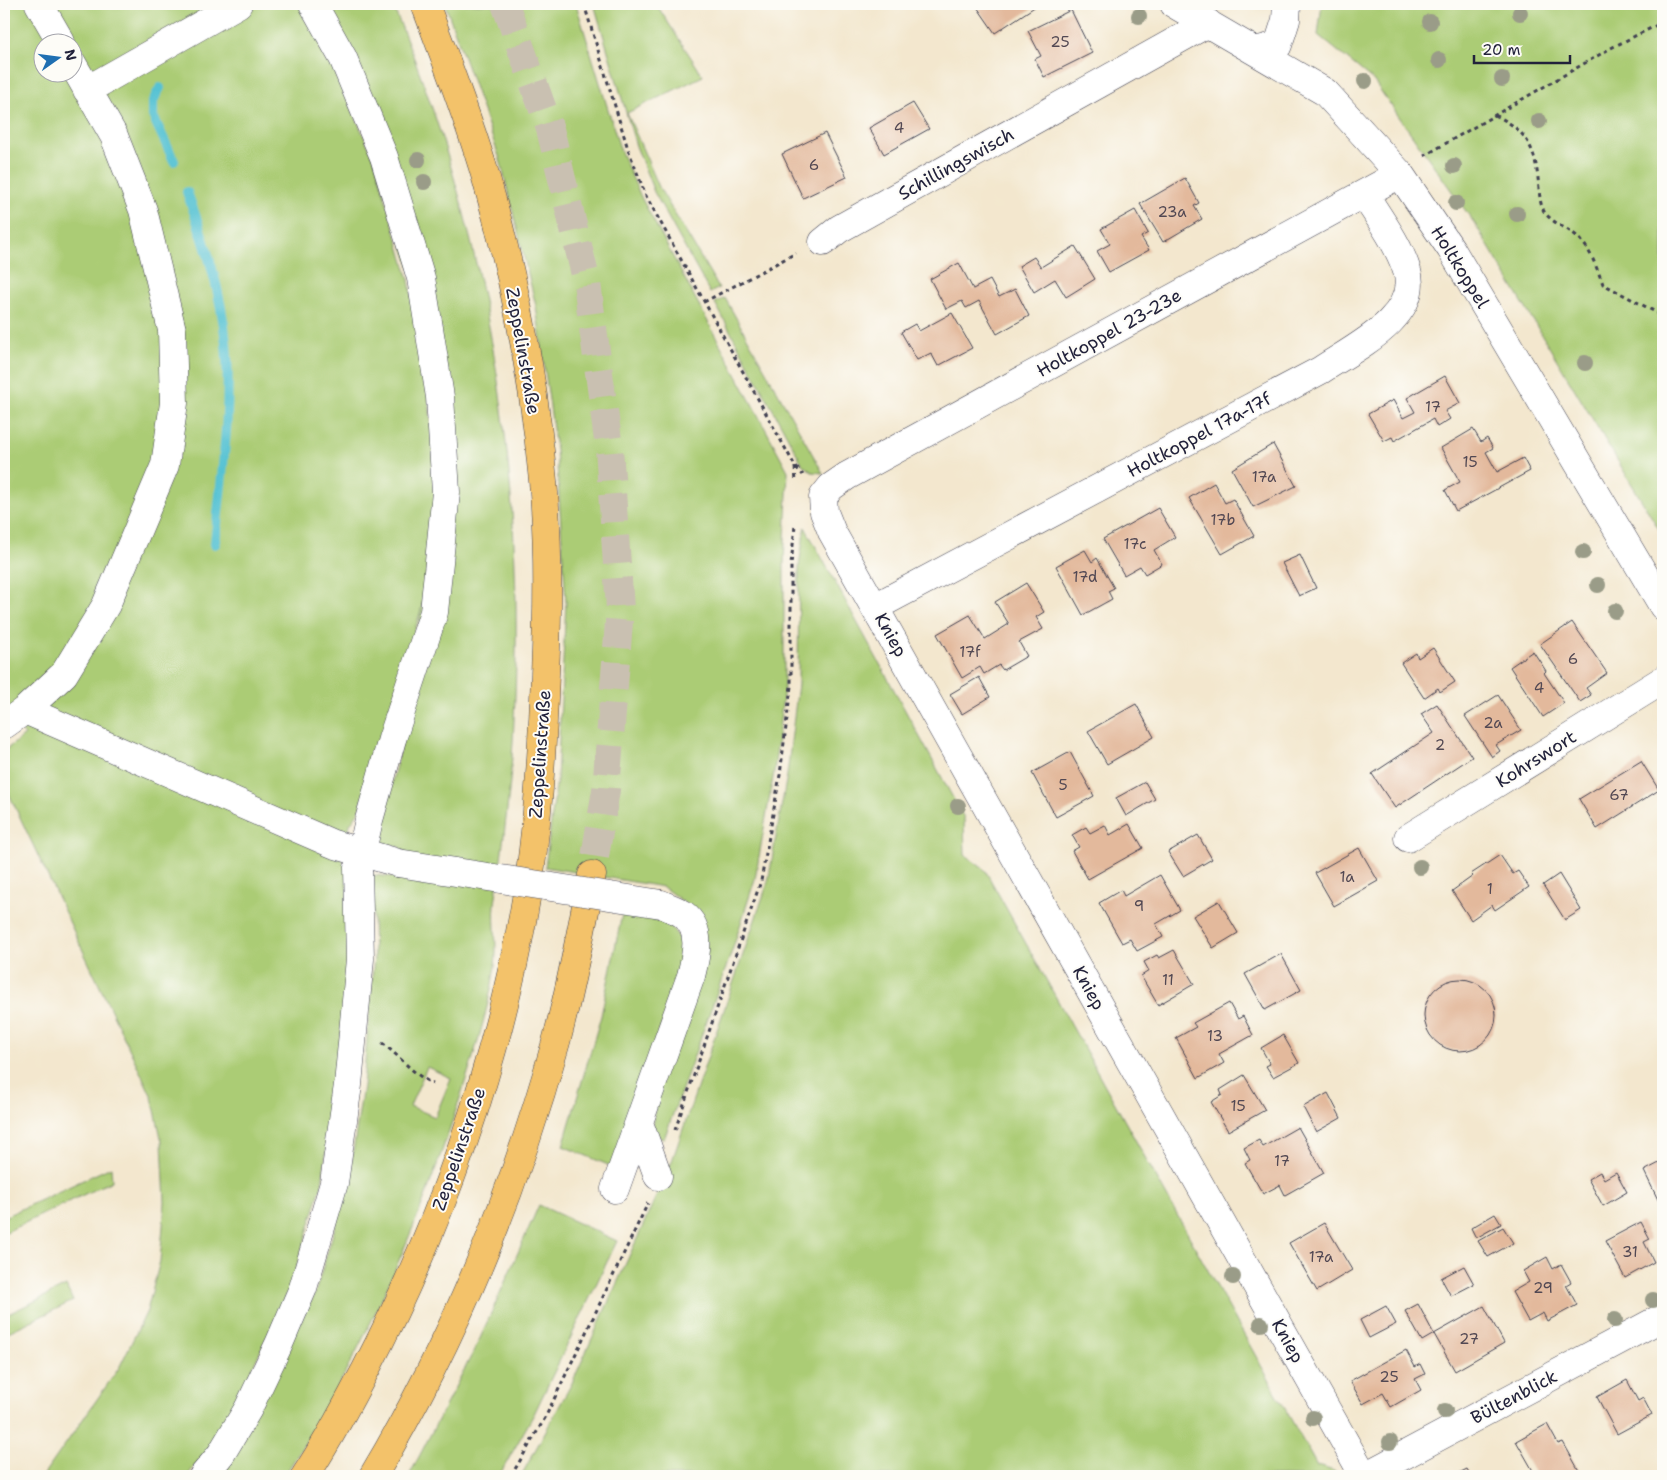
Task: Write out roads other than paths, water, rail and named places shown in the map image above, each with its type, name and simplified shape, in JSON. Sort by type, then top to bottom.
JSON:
[{"type":"highway","name":"Zeppelinstraße","points":[[305,1476],[350,1400],[386,1329],[425,1244],[456,1164],[505,1000],[524,910],[536,820],[544,708],[548,597],[544,483],[532,390],[509,270],[486,178],[461,100],[425,4]]},
{"type":"highway","points":[[373,1476],[403,1427],[438,1359],[503,1207],[556,1041],[592,875]]},
{"type":"street","points":[[40,4],[55,32]]},
{"type":"street","points":[[88,90],[238,4]]},
{"type":"street","points":[[203,1476],[221,1454],[248,1410],[303,1288],[334,1183],[348,1085],[360,959],[358,868],[392,739],[434,612],[446,483],[440,397],[421,278],[384,157],[343,58],[313,4]]},
{"type":"street","name":"Holtkoppel","points":[[1174,4],[1325,92],[1400,174],[1451,249],[1663,606]]},
{"type":"street","points":[[1255,51],[1278,45],[1286,20],[1287,4]]},
{"type":"street","name":"Schillingswisch","points":[[823,242],[839,229],[1208,23]]},
{"type":"street","points":[[82,80],[114,136],[143,210],[172,330],[174,403],[165,465],[106,605],[64,674],[14,717],[334,844],[398,863],[661,904],[684,915],[695,930],[697,951],[691,976],[615,1189]]},
{"type":"street","name":"Holtkoppel 23-23e","points":[[823,497],[831,487],[847,476],[1400,174]]},
{"type":"street","name":"Holtkoppel 17a-17f","points":[[875,607],[1321,370],[1381,330],[1404,307],[1408,290],[1407,272],[1397,249],[1364,194]]},
{"type":"street","name":"Kniep","points":[[823,497],[824,512],[832,532],[1365,1476]]},
{"type":"street","name":"Kohrswort","points":[[1408,838],[1663,680]]},
{"type":"street","points":[[639,1123],[658,1176]]},
{"type":"street","name":"Bültenblick","points":[[1365,1476],[1663,1317]]},
{"type":"waterway","points":[[160,88],[153,101],[153,116],[174,161]]},
{"type":"waterway","points":[[187,192],[211,266],[224,323],[226,343],[227,418],[215,544]]},
{"type":"tunnel","points":[[505,4],[550,129],[587,283],[609,448],[620,609],[606,790],[592,875]]}]
